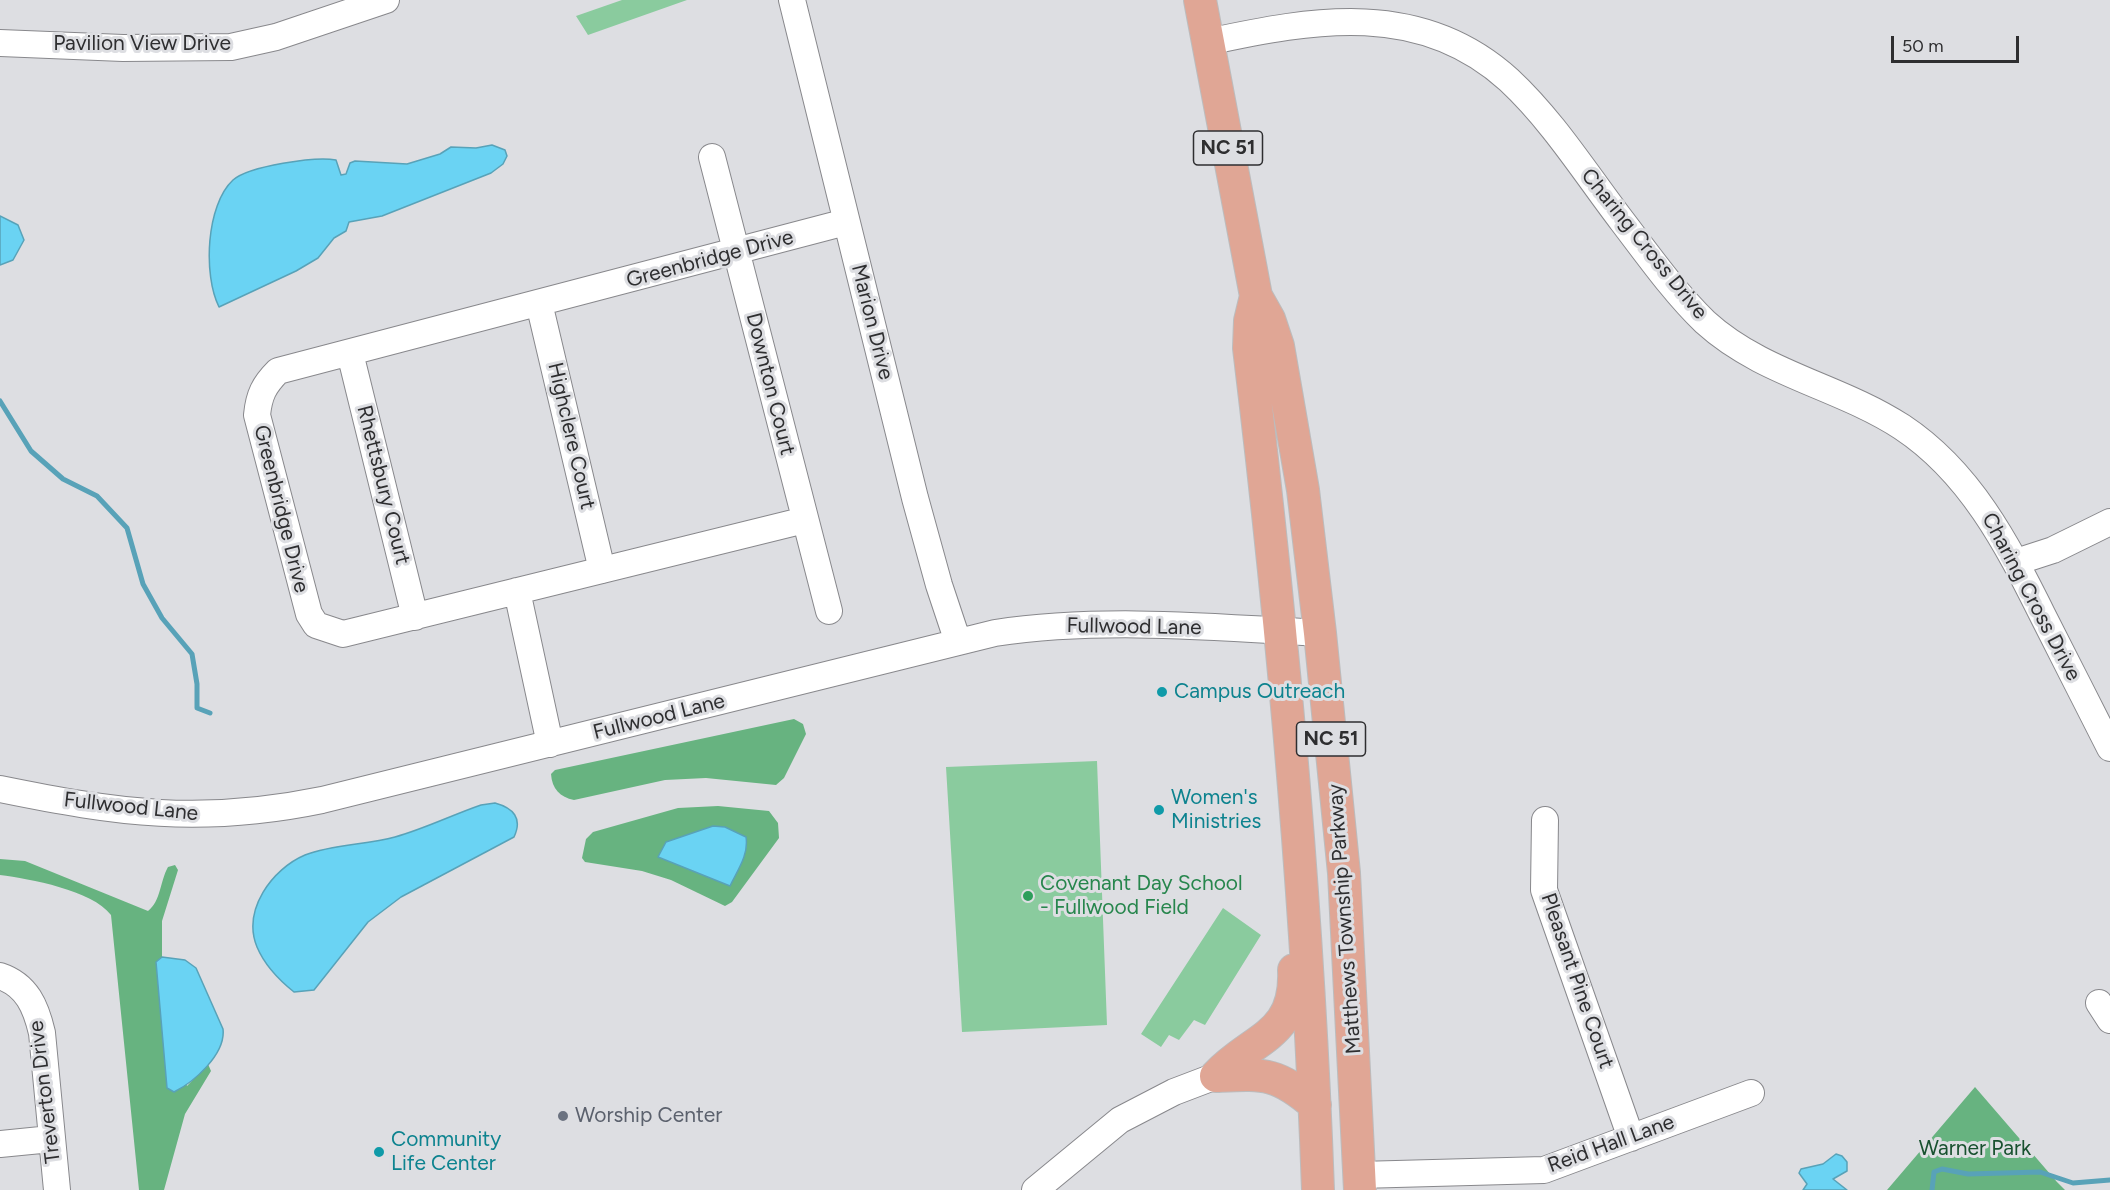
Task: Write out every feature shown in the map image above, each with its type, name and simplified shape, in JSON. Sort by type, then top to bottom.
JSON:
[{"type":"main road","name":"Matthews Township Parkway","points":[[1200,0],[1256,296],[1269,319],[1278,346],[1303,490],[1344,873],[1359,1182]]},
{"type":"main road","name":"Matthews Township Parkway","points":[[1256,296],[1250,321],[1249,348],[1281,630],[1302,882],[1318,1190]]},
{"type":"main road","points":[[1216,1076],[1229,1062],[1267,1037],[1282,1020],[1293,999],[1292,903],[1293,895],[1302,882]]},
{"type":"main road","points":[[1216,1076],[1273,1076],[1292,1085],[1315,1105]]},
{"type":"street","name":"Pavilion View Drive","points":[[0,43],[123,48],[231,47],[276,37],[386,0]]},
{"type":"street","name":"Marion Drive","points":[[792,0],[915,498],[939,585],[958,642]]},
{"type":"street","name":"Charing Cross Drive","points":[[1208,42],[1312,22],[1339,20],[1406,26],[1452,41],[1509,80],[1525,96],[1659,270],[1705,321],[1744,351],[1770,366],[1877,412],[1904,428],[1930,449],[1966,485],[1986,511],[2016,562],[2110,748]]},
{"type":"street","name":"Downton Court","points":[[712,157],[830,611]]},
{"type":"street","name":"Greenbridge Drive","points":[[805,520],[343,634],[316,625],[309,614],[257,414],[262,390],[279,372],[736,253],[846,222]]},
{"type":"street","name":"Highclere Court","points":[[539,303],[602,570]]},
{"type":"street","name":"Rhettsbury Court","points":[[350,352],[415,617]]},
{"type":"street","points":[[2016,562],[2054,550],[2110,522]]},
{"type":"street","points":[[518,591],[550,744]]},
{"type":"street","name":"Fullwood Lane","points":[[0,789],[124,811],[171,815],[244,813],[322,800],[1005,632],[1065,625],[1320,633]]},
{"type":"street","name":"Pleasant Pine Court","points":[[1545,820],[1544,890],[1631,1138]]},
{"type":"street","name":"Treverton Drive","points":[[0,976],[20,986],[31,999],[38,1014],[57,1190]]},
{"type":"street","points":[[1035,1190],[1120,1120],[1174,1092],[1216,1076]]},
{"type":"street","name":"Reid Hall Lane","points":[[1359,1182],[1544,1170],[1751,1093]]},
{"type":"street","points":[[0,1144],[51,1139]]},
{"type":"green space","points":[[622,0],[687,0],[588,35],[576,16]]},
{"type":"green space","points":[[794,719],[803,724],[806,734],[784,778],[776,785],[706,778],[665,780],[574,800],[558,792],[553,784],[551,774],[555,770]]},
{"type":"green space","name":"Covenant Day School - Fullwood Field","points":[[1097,761],[1107,1025],[962,1032],[946,767]]},
{"type":"green space","points":[[718,806],[769,811],[778,823],[779,838],[732,902],[725,906],[671,880],[642,871],[585,862],[582,858],[586,839],[593,832],[678,808]]},
{"type":"green space","points":[[0,859],[25,861],[148,911],[158,896],[168,867],[175,865],[178,870],[162,921],[162,957],[156,962],[187,1086],[208,1064],[211,1071],[185,1114],[164,1190],[139,1190],[111,915],[102,906],[75,892],[27,879],[0,875]]},
{"type":"green space","points":[[1223,908],[1261,935],[1205,1025],[1194,1020],[1179,1040],[1169,1035],[1161,1047],[1141,1034]]},
{"type":"green space","name":"Warner Park","points":[[1975,1087],[2057,1182],[2065,1190],[1887,1190]]},
{"type":"water","points":[[492,145],[505,150],[507,156],[503,164],[491,173],[382,216],[349,222],[346,231],[334,238],[318,258],[296,271],[219,307],[214,293],[209,259],[212,223],[224,191],[233,180],[241,175],[267,166],[326,159],[336,160],[341,175],[346,174],[350,163],[355,161],[407,164],[440,154],[451,147],[476,148]]},
{"type":"water","points":[[0,216],[18,225],[24,240],[13,260],[0,265]]},
{"type":"water","points":[[495,803],[507,808],[515,815],[517,830],[514,837],[401,897],[368,922],[314,990],[294,992],[268,966],[260,954],[253,933],[257,905],[271,881],[293,861],[316,851],[395,837],[481,805]]},
{"type":"water","points":[[713,826],[725,827],[746,837],[746,850],[730,886],[658,857],[666,842]]},
{"type":"water","points":[[162,957],[185,960],[196,968],[223,1029],[223,1038],[219,1048],[207,1066],[191,1081],[174,1092],[167,1088],[156,962]]},
{"type":"water","points":[[1836,1154],[1842,1156],[1847,1162],[1847,1171],[1833,1179],[1847,1190],[1803,1190],[1807,1184],[1799,1173],[1801,1169],[1823,1164]]},
{"type":"waterway","points":[[0,401],[31,451],[63,479],[97,496],[127,528],[143,584],[162,618],[192,654],[197,684],[197,708],[210,713]]},
{"type":"waterway","points":[[1932,1190],[1934,1172],[1942,1169],[1968,1174],[2040,1172],[2073,1183],[2110,1180]]},
{"type":"place","name":"Campus Outreach","points":[[1162,692]]},
{"type":"place","name":"Women's Ministries","points":[[1159,810]]},
{"type":"place","name":"Covenant Day School - Fullwood Field","points":[[1028,896]]},
{"type":"place","name":"Worship Center","points":[[563,1116]]},
{"type":"place","name":"Community Life Center","points":[[379,1152]]}]
